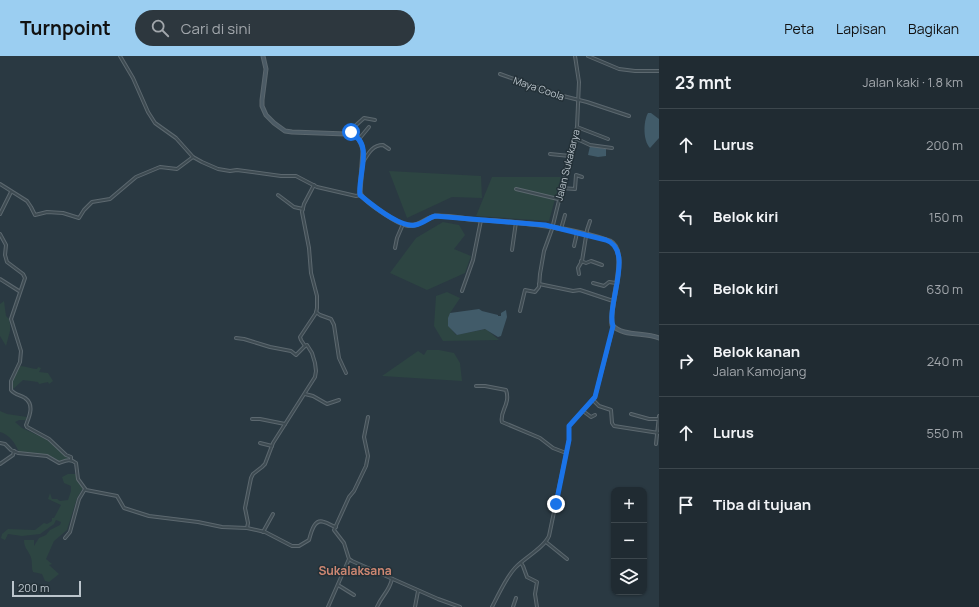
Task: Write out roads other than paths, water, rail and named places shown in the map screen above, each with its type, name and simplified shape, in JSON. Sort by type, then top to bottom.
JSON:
[{"type":"main road","points":[[263,56],[266,69],[262,106],[266,115],[284,131],[294,133],[325,132],[350,134],[359,139],[362,146],[363,162],[360,195],[385,213],[403,224],[414,226],[435,216],[516,222],[552,227],[610,241],[614,244],[619,259],[611,320],[613,326],[622,331],[659,338]]},
{"type":"street","points":[[120,56],[133,78],[148,112],[155,123],[176,138],[193,157],[206,164],[223,170],[281,176],[291,175],[299,177],[314,185],[336,192],[356,196],[360,195]]},
{"type":"street","name":"Jalan Sukakarya","points":[[539,284],[544,250],[552,227],[577,127],[579,82],[575,56]]},
{"type":"street","points":[[588,56],[619,69],[659,71]]},
{"type":"street","name":"Maya Coola","points":[[500,74],[559,95],[629,116]]},
{"type":"street","points":[[350,134],[362,119],[366,118],[374,120]]},
{"type":"street","points":[[359,139],[369,127]]},
{"type":"street","points":[[577,127],[608,139]]},
{"type":"street","points":[[575,138],[590,145],[612,148]]},
{"type":"street","points":[[363,162],[370,151],[377,146],[383,145],[389,150]]},
{"type":"street","points":[[550,154],[570,156]]},
{"type":"street","points":[[0,184],[29,204],[35,215],[47,212],[79,218],[92,202],[110,200],[136,177],[160,167],[177,169],[193,157]]},
{"type":"street","points":[[561,188],[576,189],[576,175],[582,177]]},
{"type":"street","points":[[247,528],[248,523],[245,508],[251,478],[253,474],[265,464],[272,446],[315,377],[316,372],[312,353],[307,345],[305,346],[300,340],[300,337],[316,312],[317,296],[311,273],[310,253],[304,228],[302,209],[314,185]]},
{"type":"street","points":[[516,189],[558,199]]},
{"type":"street","points":[[0,214],[11,192]]},
{"type":"street","points":[[278,195],[294,207],[302,209]]},
{"type":"street","points":[[561,229],[565,215]]},
{"type":"street","points":[[462,291],[473,260],[481,220]]},
{"type":"street","points":[[579,274],[578,268],[581,262],[590,221]]},
{"type":"street","points":[[512,250],[516,222]]},
{"type":"street","points":[[395,248],[397,238],[403,224]]},
{"type":"street","points":[[574,246],[577,233]]},
{"type":"street","points":[[0,234],[6,245],[5,255],[7,262],[24,276],[11,319],[22,351],[17,371],[11,381],[11,390],[14,394],[25,398],[30,406],[31,415],[27,423],[27,427],[50,439],[76,463],[78,479],[85,489],[116,496],[124,508],[148,516],[198,522],[222,527],[247,528],[263,532],[292,546],[299,546],[309,540],[312,529],[319,522],[324,521],[336,527]]},
{"type":"street","points":[[581,262],[591,261],[602,265]]},
{"type":"street","points":[[0,279],[19,291]]},
{"type":"street","points":[[593,283],[604,286],[609,282],[616,283]]},
{"type":"street","points":[[520,311],[525,290],[536,291],[539,284],[573,291],[580,290],[613,301]]},
{"type":"street","points":[[316,312],[320,316],[331,319],[334,325],[339,358],[346,373]]},
{"type":"street","points":[[492,607],[510,574],[546,542],[551,530],[569,440],[569,426],[595,397],[613,326]]},
{"type":"street","points":[[236,338],[291,351],[296,355],[305,346]]},
{"type":"street","points":[[476,386],[486,386],[506,390],[507,401],[501,418],[502,422],[540,438],[553,448],[566,453]]},
{"type":"street","points":[[304,394],[313,396],[327,404],[340,400]]},
{"type":"street","points":[[593,400],[599,406],[611,410],[613,426],[658,433]]},
{"type":"street","points":[[582,411],[591,417],[595,415]]},
{"type":"street","points":[[631,414],[650,419],[659,419]]},
{"type":"street","points":[[656,444],[659,416]]},
{"type":"street","points":[[368,417],[364,437],[368,456],[366,466],[334,530],[344,543],[350,559],[418,591],[460,607]]},
{"type":"street","points":[[252,419],[285,424]]},
{"type":"street","points":[[0,443],[5,444],[14,452],[47,456],[59,463],[71,460]]},
{"type":"street","points":[[260,443],[272,446]]},
{"type":"street","points":[[0,464],[13,455],[14,452]]},
{"type":"street","points":[[65,538],[70,532],[79,499],[85,489]]},
{"type":"street","points":[[263,532],[273,514]]},
{"type":"street","points":[[546,542],[567,559]]},
{"type":"street","points":[[328,607],[350,559]]},
{"type":"street","points":[[521,563],[527,577],[537,582],[535,594],[537,607]]},
{"type":"street","points":[[377,607],[384,594],[390,588],[392,579]]},
{"type":"street","points":[[338,585],[354,595]]},
{"type":"street","points":[[415,607],[418,591]]},
{"type":"street","points":[[513,607],[516,598]]},
{"type":"water","points":[[648,113],[651,113],[659,119],[659,138],[650,148],[646,141],[644,131]]},
{"type":"water","points":[[590,146],[606,149],[606,156],[598,157],[588,155]]},
{"type":"water","points":[[479,309],[498,316],[501,316],[501,313],[506,310],[507,317],[501,336],[498,337],[485,329],[457,335],[448,326],[448,318],[450,313]]},
{"type":"district","name":"Sukalaksana","points":[[355,570]]}]
